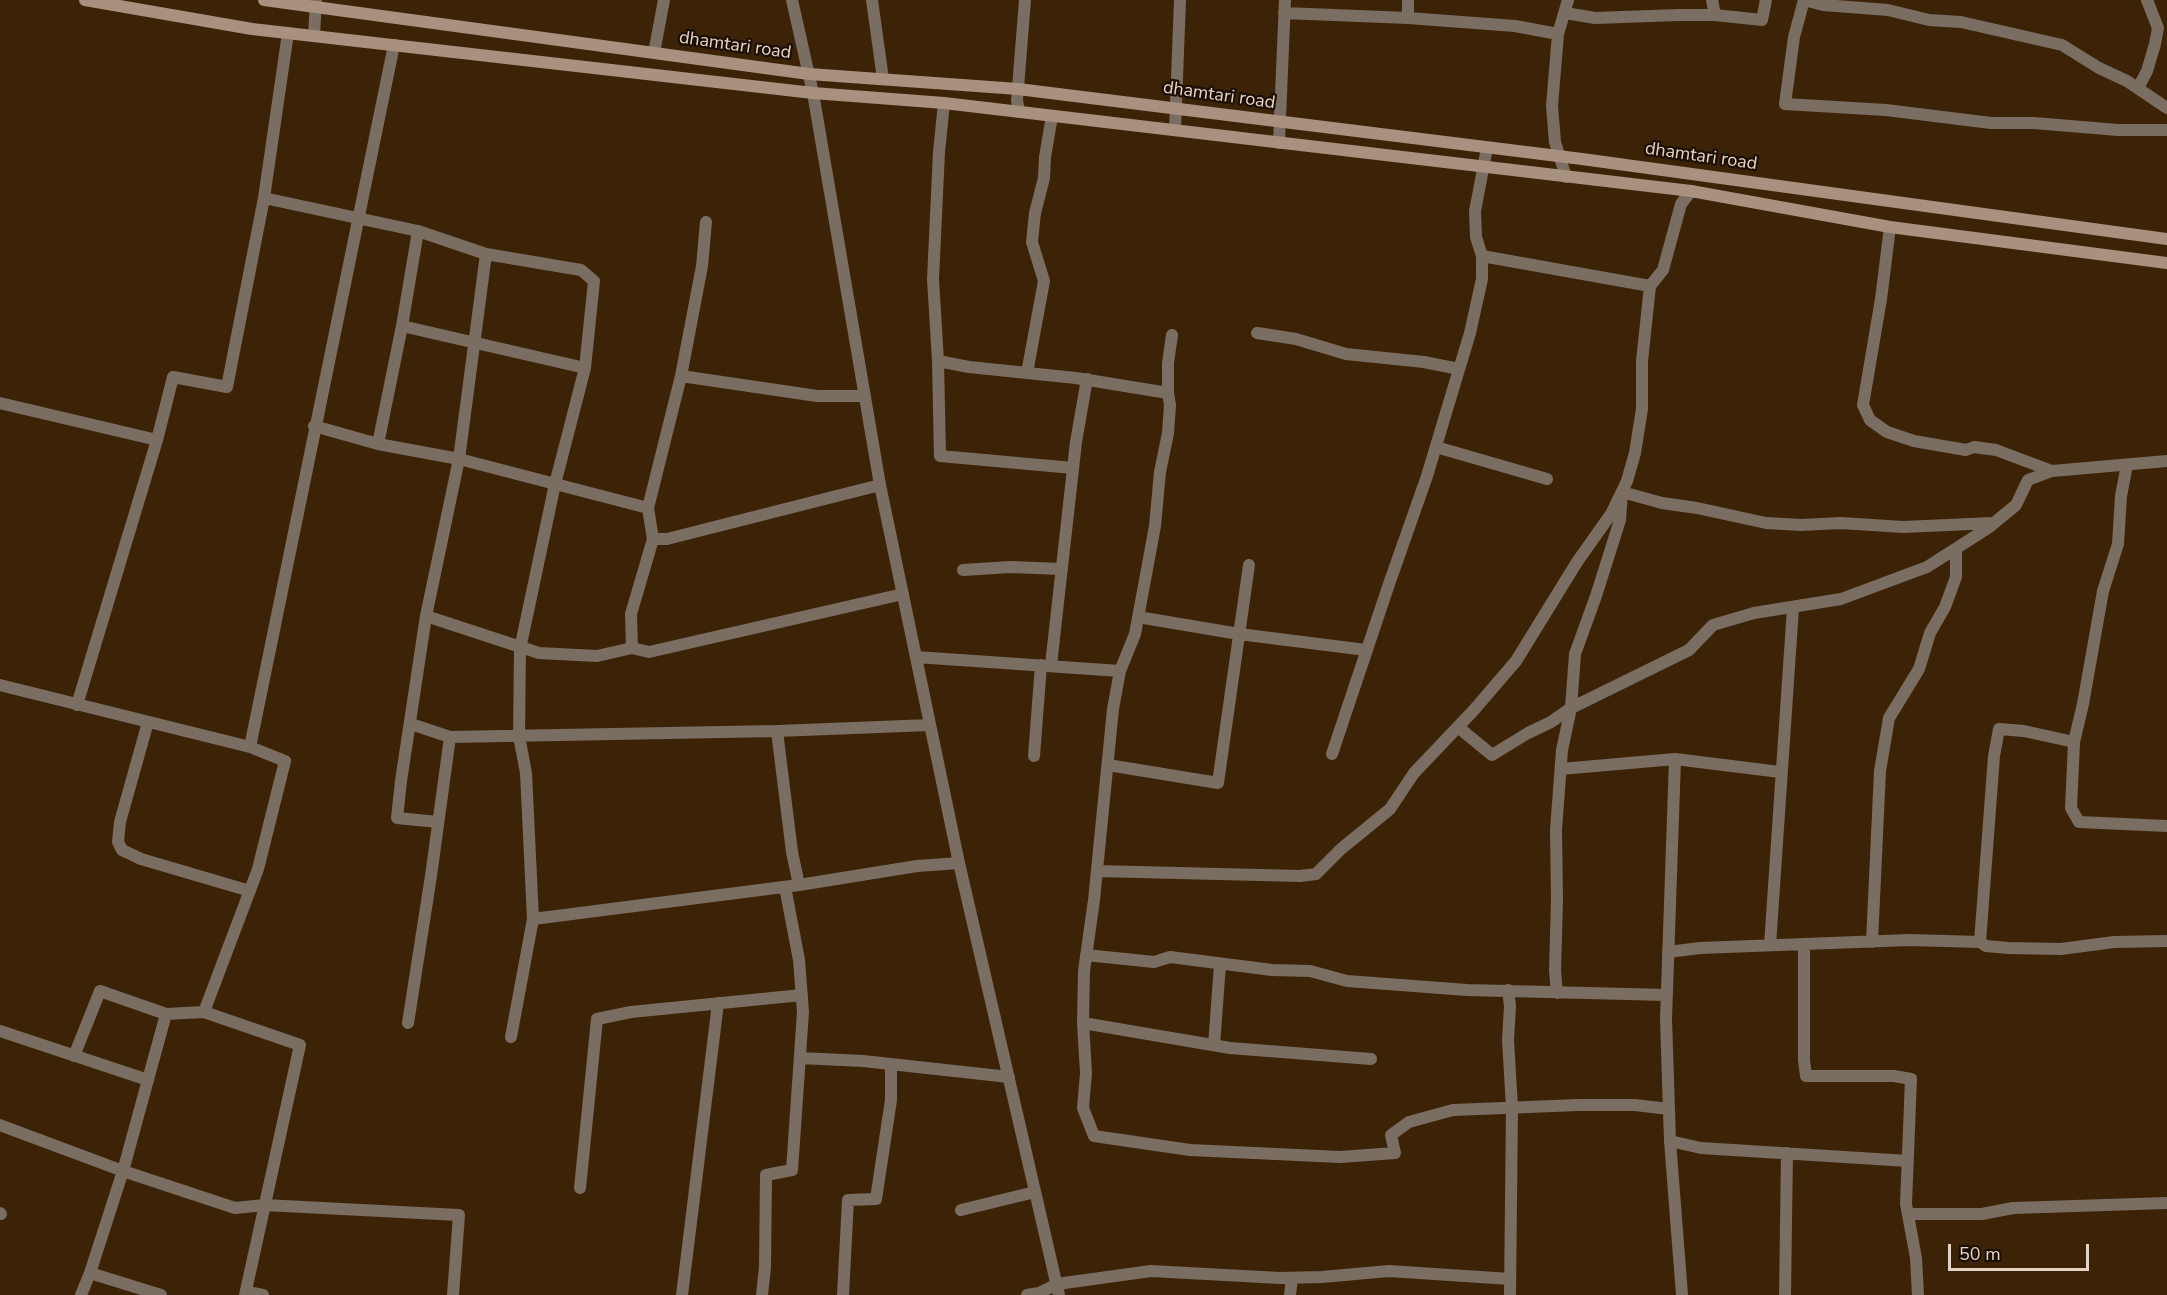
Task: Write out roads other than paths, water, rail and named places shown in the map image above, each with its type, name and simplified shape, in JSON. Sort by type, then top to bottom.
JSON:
[{"type":"main road","points":[[85,0],[252,29],[813,93],[944,103],[1690,191],[1890,227],[2167,263]]},
{"type":"main road","name":"dhamtari road","points":[[264,0],[316,4],[808,74],[1018,89],[1560,157],[2167,239]]},
{"type":"street","points":[[654,53],[664,0]]},
{"type":"street","points":[[792,0],[813,93],[880,485],[959,863],[1058,1290]]},
{"type":"street","points":[[872,0],[883,79]]},
{"type":"street","points":[[1019,112],[1018,89],[1024,0]]},
{"type":"street","points":[[1175,130],[1180,0]]},
{"type":"street","points":[[1408,0],[1408,18]]},
{"type":"street","points":[[1566,177],[1555,142],[1551,106],[1558,34],[1568,0]]},
{"type":"street","points":[[1712,0],[1715,15]]},
{"type":"street","points":[[1564,13],[1595,18],[1715,15],[1762,20],[1766,0]]},
{"type":"street","points":[[2167,108],[2138,88],[2062,45],[1961,22],[1929,20],[1855,4],[1823,5],[1804,0],[1794,37],[1785,104],[1886,110],[1990,123],[2034,123],[2118,130],[2167,130]]},
{"type":"street","points":[[2138,88],[2147,71],[2156,44],[2158,28],[2147,0]]},
{"type":"street","points":[[314,36],[316,4]]},
{"type":"street","points":[[1279,142],[1285,6],[1515,26],[1558,34]]},
{"type":"street","points":[[77,705],[157,440],[173,377],[226,387],[264,198],[288,33]]},
{"type":"street","points":[[250,747],[314,426],[394,45]]},
{"type":"street","points":[[944,103],[939,152],[933,279],[940,456],[1073,468]]},
{"type":"street","points":[[1027,374],[1044,281],[1032,242],[1035,213],[1044,178],[1045,156],[1052,116]]},
{"type":"street","points":[[1332,754],[1436,447],[1470,333],[1482,279],[1482,256],[1476,237],[1475,211],[1487,148]]},
{"type":"street","points":[[1097,871],[1300,876],[1316,874],[1341,849],[1390,809],[1414,773],[1516,661],[1577,562],[1611,514],[1622,492],[1635,453],[1642,409],[1642,361],[1650,286],[1663,270],[1681,204],[1690,191]]},
{"type":"street","points":[[264,198],[418,231],[486,254],[581,270],[594,280],[585,368],[555,484],[520,648],[519,736],[526,773],[532,919],[511,1038]]},
{"type":"street","points":[[632,648],[632,614],[653,539],[648,508],[681,376],[702,266],[706,222]]},
{"type":"street","points":[[1890,227],[1881,299],[1863,405],[1870,420],[1887,432],[1914,441],[1966,450],[1974,447],[1996,450],[2052,471]]},
{"type":"street","points":[[378,444],[402,326],[418,231]]},
{"type":"street","points":[[438,822],[397,818],[426,616],[459,459],[486,254]]},
{"type":"street","points":[[1482,256],[1650,286]]},
{"type":"street","points":[[402,326],[585,368]]},
{"type":"street","points":[[1257,333],[1296,339],[1346,354],[1424,362],[1459,369]]},
{"type":"street","points":[[1172,335],[1168,363],[1170,405],[1168,433],[1160,472],[1155,526],[1135,634],[1120,670],[1113,709],[1086,955],[1083,1023],[1086,1073],[1083,1108],[1094,1136],[1190,1150],[1340,1157],[1395,1153],[1391,1135],[1409,1122],[1453,1110],[1635,1105],[1669,1109]]},
{"type":"street","points":[[938,362],[1027,374],[1087,379],[1168,393]]},
{"type":"street","points":[[681,376],[817,396],[865,396]]},
{"type":"street","points":[[1034,756],[1087,379]]},
{"type":"street","points":[[0,403],[157,440]]},
{"type":"street","points":[[314,426],[378,444],[459,459],[648,508]]},
{"type":"street","points":[[1436,447],[1547,479]]},
{"type":"street","points":[[1458,727],[1492,755],[1571,708],[1689,650],[1713,625],[1754,613],[1841,599],[1927,567],[1956,550],[2016,505],[2028,480],[2052,471],[2167,461]]},
{"type":"street","points":[[2127,465],[2121,496],[2118,544],[2103,591],[2074,742],[2071,808],[2079,822],[2167,826]]},
{"type":"street","points":[[653,539],[667,539],[880,485]]},
{"type":"street","points":[[1622,492],[1662,503],[1766,523],[1801,525],[1842,523],[1903,527],[1993,524]]},
{"type":"street","points":[[1557,993],[1555,971],[1556,830],[1562,750],[1571,708],[1575,654],[1620,520],[1622,492]]},
{"type":"street","points":[[1872,942],[1880,771],[1889,718],[1919,669],[1930,633],[1945,607],[1956,578],[1956,550]]},
{"type":"street","points":[[1108,765],[1218,783],[1249,565]]},
{"type":"street","points":[[963,570],[1010,567],[1062,569]]},
{"type":"street","points":[[426,616],[539,653],[597,656],[632,648],[649,652],[903,594]]},
{"type":"street","points":[[1770,945],[1780,772],[1793,608]]},
{"type":"street","points":[[1138,617],[1239,634],[1366,650]]},
{"type":"street","points":[[916,657],[1120,670]]},
{"type":"street","points":[[0,685],[250,747],[285,761],[258,869],[204,1012]]},
{"type":"street","points":[[148,722],[120,822],[118,842],[122,850],[141,859],[250,891]]},
{"type":"street","points":[[411,724],[450,737],[777,731],[930,725]]},
{"type":"street","points":[[1980,942],[1994,756],[1999,729],[2024,731],[2074,742]]},
{"type":"street","points":[[777,731],[789,831],[799,885]]},
{"type":"street","points":[[408,1023],[450,737]]},
{"type":"street","points":[[1561,769],[1675,759],[1780,772]]},
{"type":"street","points":[[1675,759],[1667,995],[1670,1141],[1683,1295]]},
{"type":"street","points":[[532,919],[785,887],[871,872],[959,863]]},
{"type":"street","points":[[762,1295],[765,1267],[766,1175],[792,1170],[800,1058],[802,995],[800,960],[785,887]]},
{"type":"street","points":[[1668,952],[1700,948],[1909,940],[1980,942],[1986,946],[2008,948],[2061,948],[2114,942],[2167,941]]},
{"type":"street","points":[[1804,944],[1806,1076],[1911,1079],[1906,1204],[1916,1258],[1918,1295]]},
{"type":"street","points":[[1086,955],[1154,962],[1170,957],[1220,965],[1310,971],[1347,981],[1467,990],[1667,995]]},
{"type":"street","points":[[1214,1046],[1220,965]]},
{"type":"street","points":[[1508,990],[1512,1107],[1510,1295]]},
{"type":"street","points":[[74,1056],[100,991],[166,1014],[204,1012],[300,1045],[246,1294],[263,1295]]},
{"type":"street","points":[[580,1188],[597,1018],[631,1012],[802,995]]},
{"type":"street","points":[[682,1295],[718,1003]]},
{"type":"street","points":[[81,1295],[123,1171],[166,1014]]},
{"type":"street","points":[[1083,1023],[1214,1046],[1371,1059]]},
{"type":"street","points":[[0,1030],[148,1080]]},
{"type":"street","points":[[800,1058],[891,1064],[1009,1077]]},
{"type":"street","points":[[843,1295],[848,1200],[876,1199],[891,1100],[891,1064]]},
{"type":"street","points":[[0,1125],[123,1171],[235,1208],[264,1205],[459,1215],[453,1295]]},
{"type":"street","points":[[1670,1141],[1701,1148],[1908,1161]]},
{"type":"street","points":[[1785,1295],[1787,1154]]},
{"type":"street","points":[[961,1210],[1035,1192]]},
{"type":"street","points":[[1908,1214],[1982,1214],[2013,1208],[2167,1203]]},
{"type":"street","points":[[1027,1295],[1151,1271],[1292,1278],[1389,1271],[1510,1279]]},
{"type":"street","points":[[90,1273],[161,1295]]},
{"type":"street","points":[[1290,1295],[1292,1278]]}]
